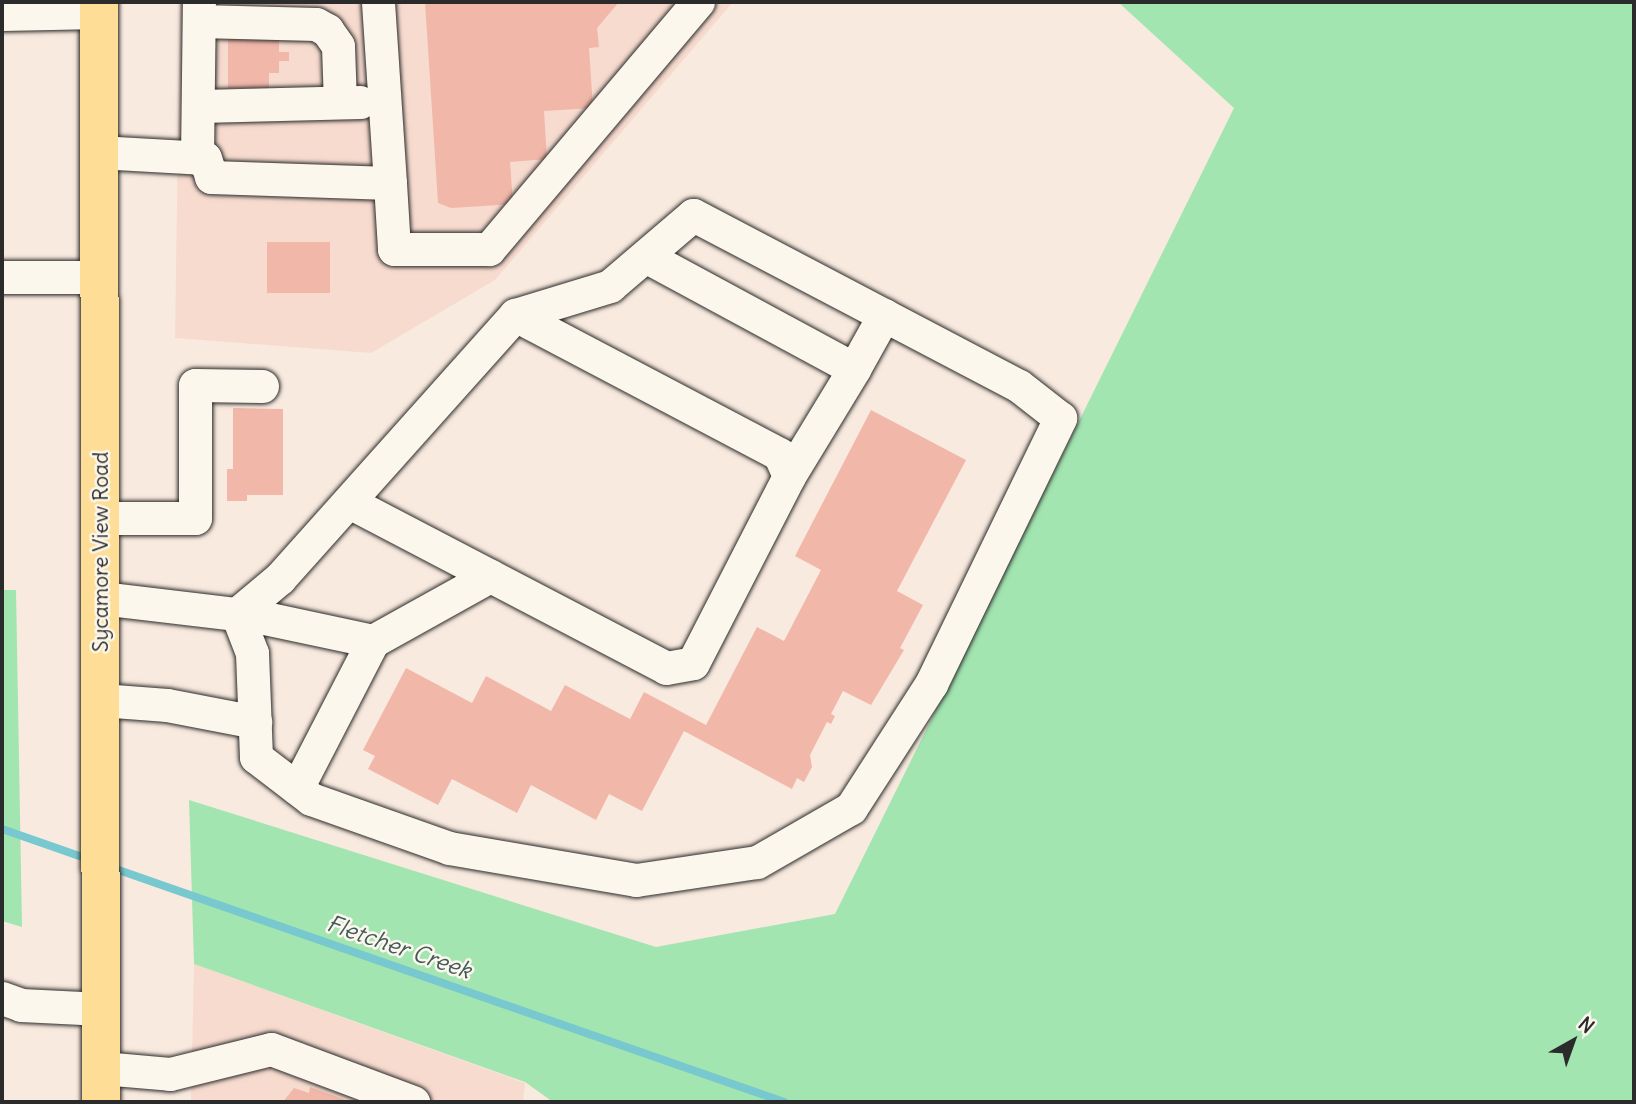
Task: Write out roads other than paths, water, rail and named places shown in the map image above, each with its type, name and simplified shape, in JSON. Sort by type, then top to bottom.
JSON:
[{"type":"main road","name":"Sycamore View Road","points":[[99,7],[102,1085]]},
{"type":"lane","points":[[378,2],[394,249],[489,248],[698,2]]},
{"type":"lane","points":[[2,14],[99,7]]},
{"type":"lane","points":[[197,158],[201,106],[199,12],[317,24],[327,30],[338,46],[340,102]]},
{"type":"lane","points":[[201,106],[385,102]]},
{"type":"lane","points":[[98,152],[205,158],[211,177],[390,183]]},
{"type":"lane","points":[[693,215],[1019,386],[1060,418],[931,684],[851,808],[757,862],[636,880],[449,848],[311,799],[256,757],[252,653],[237,614],[280,578],[515,314],[610,286],[693,215]]},
{"type":"lane","points":[[647,257],[855,369]]},
{"type":"lane","points":[[2,277],[101,277]]},
{"type":"lane","points":[[515,314],[779,454],[789,476]]},
{"type":"lane","points":[[349,502],[666,667],[693,663],[789,476],[855,369],[884,315]]},
{"type":"lane","points":[[101,518],[195,518],[195,385],[262,386]]},
{"type":"lane","points":[[297,788],[373,641],[490,576]]},
{"type":"lane","points":[[101,598],[237,614],[373,641]]},
{"type":"lane","points":[[102,701],[167,705],[255,722]]},
{"type":"lane","points":[[2,998],[21,1005],[102,1009]]},
{"type":"lane","points":[[102,1085],[170,1074],[271,1049],[413,1102]]},
{"type":"waterway","name":"Fletcher Creek","points":[[2,829],[91,860]]},
{"type":"waterway","name":"Fletcher Creek","points":[[110,867],[784,1102]]}]
